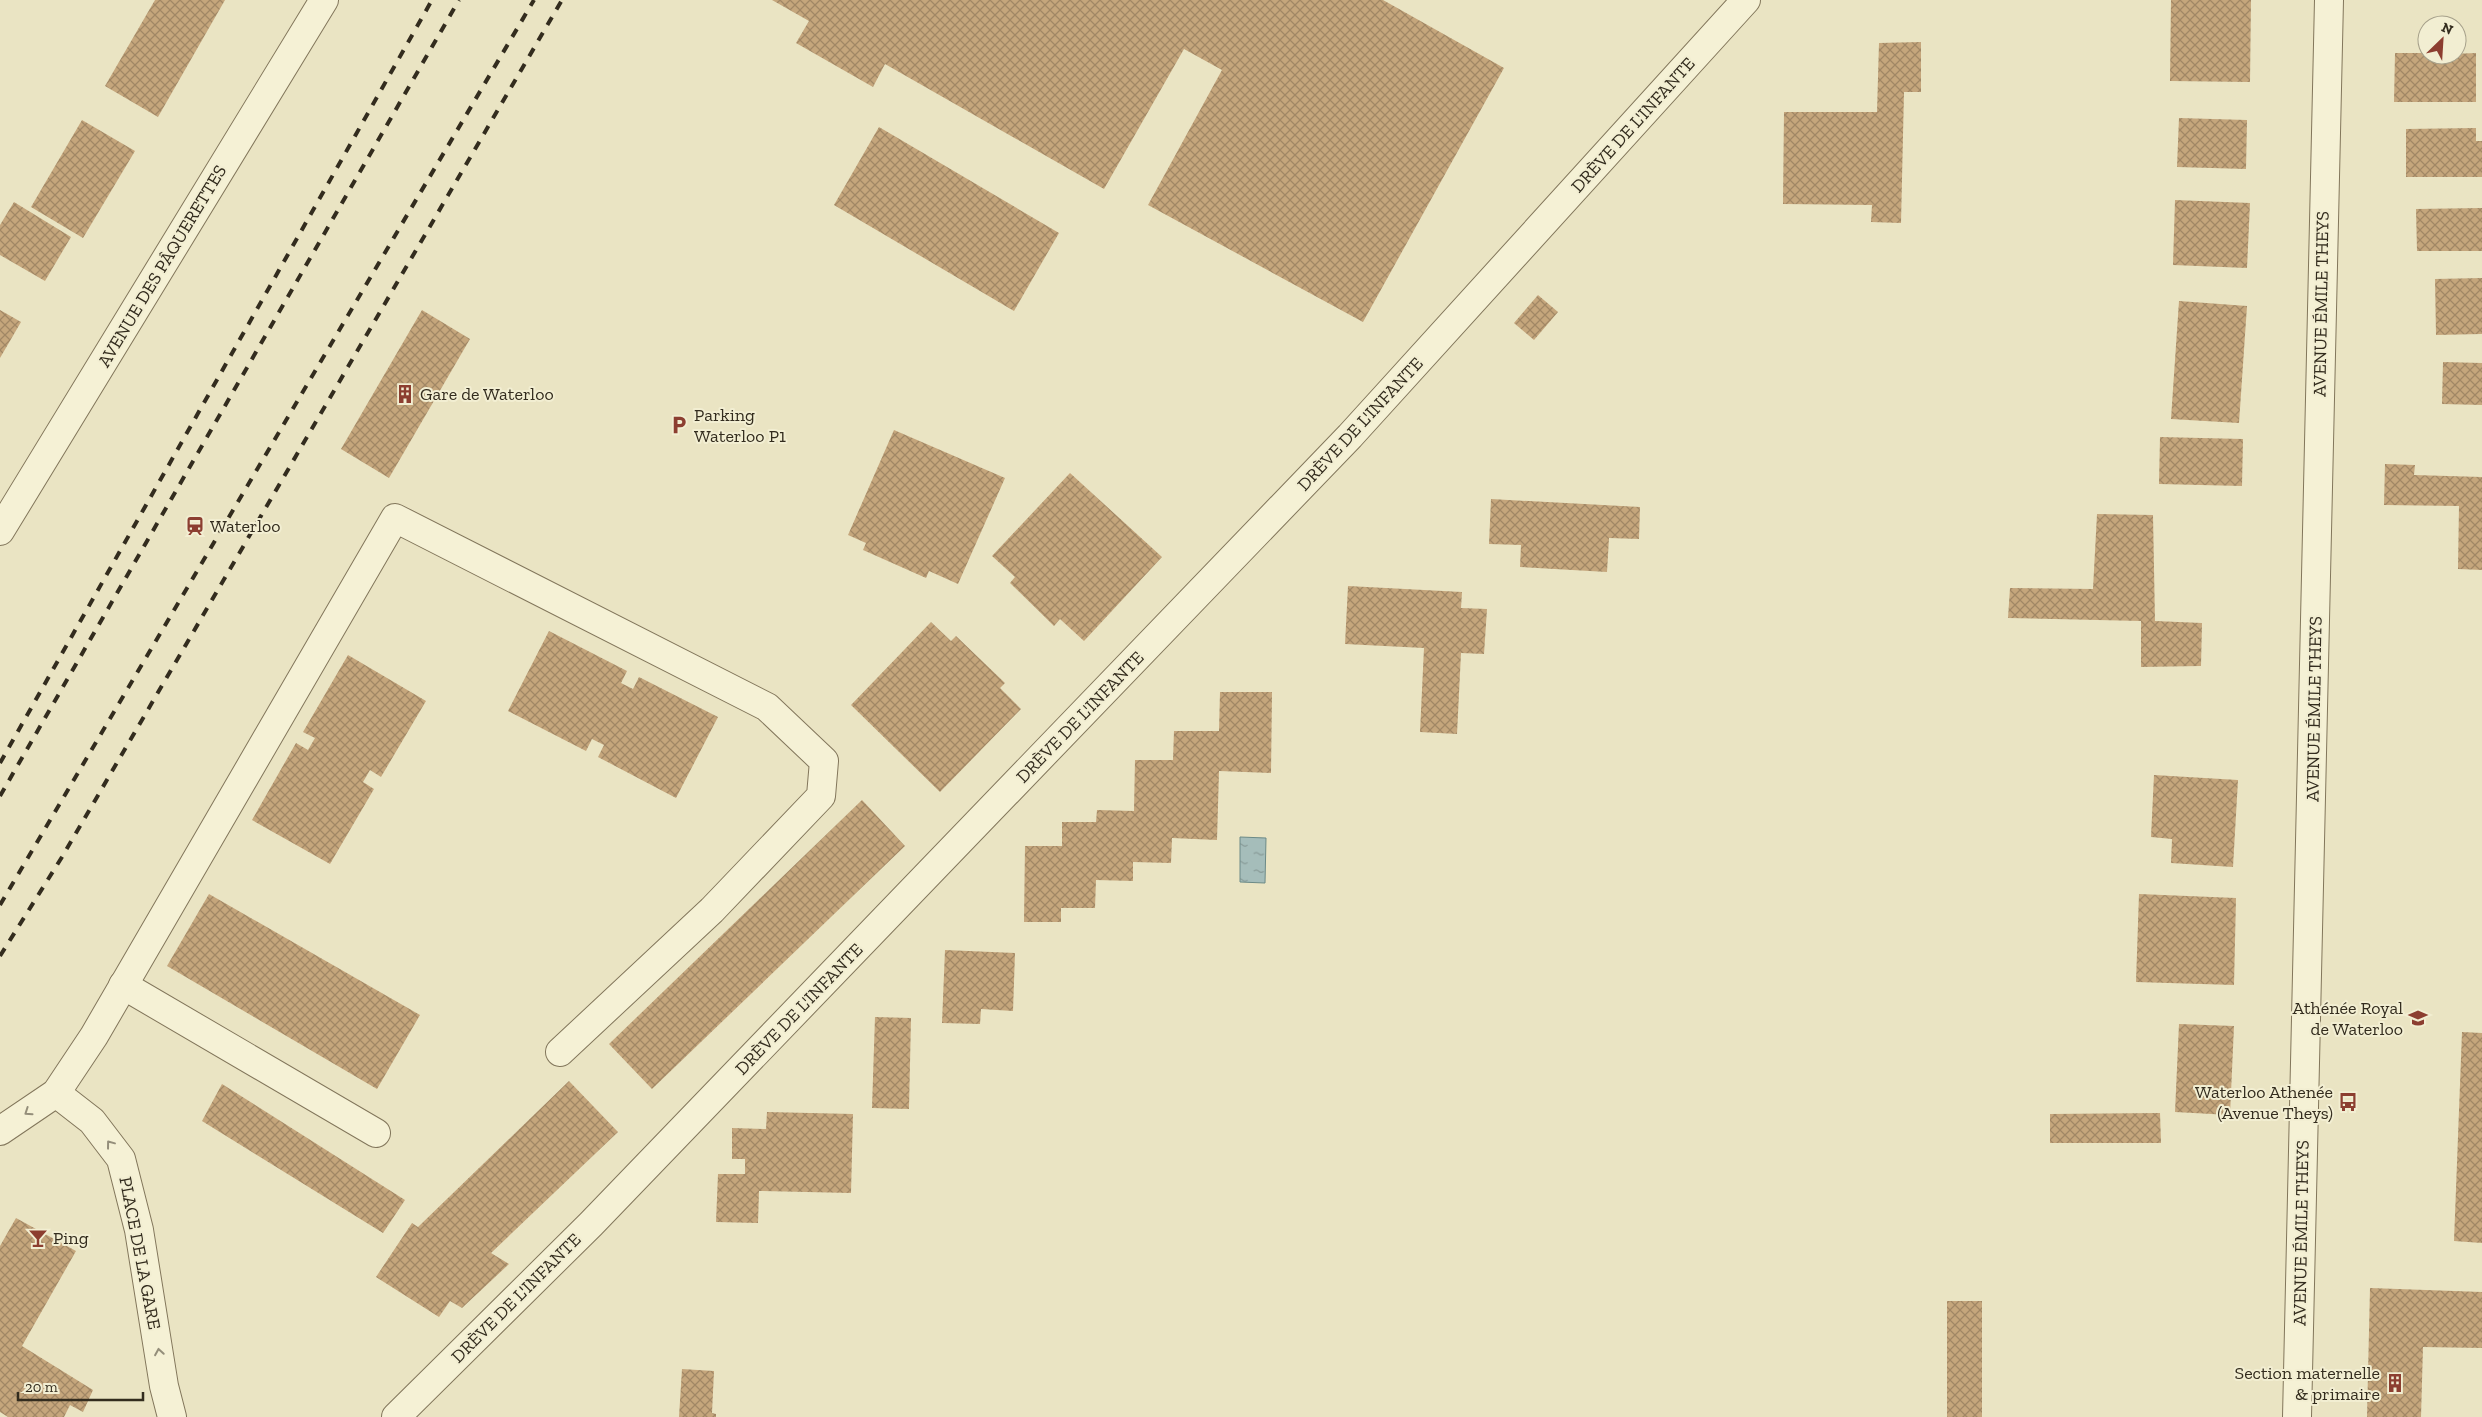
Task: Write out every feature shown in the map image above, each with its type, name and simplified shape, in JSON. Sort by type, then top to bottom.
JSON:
[{"type":"street","name":"AVENUE DES PÂQUERETTES","points":[[0,531],[324,0]]},
{"type":"street","name":"DRÈVE DE L'INFANTE","points":[[396,1417],[591,1224],[1323,464],[1746,0]]},
{"type":"street","name":"AVENUE ÉMILE THEYS","points":[[2297,1417],[2329,0]]},
{"type":"street","points":[[0,1131],[56,1093],[94,1036],[395,518],[767,707],[824,761],[821,796],[712,910],[560,1052]]},
{"type":"street","points":[[123,985],[376,1134]]},
{"type":"street","name":"PLACE DE LA GARE","points":[[56,1093],[92,1121],[121,1159],[139,1230],[164,1386],[172,1417]]},
{"type":"water","points":[[1240,837],[1266,838],[1265,883],[1240,882]]},
{"type":"building","points":[[155,0],[225,0],[158,117],[105,86]]},
{"type":"building","points":[[772,0],[1383,0],[1504,68],[1363,322],[1148,205],[1222,70],[1184,49],[1104,189],[885,64],[873,87],[796,43],[809,21]]},
{"type":"building","points":[[2171,0],[2251,0],[2250,82],[2170,81]]},
{"type":"building","points":[[1921,42],[1921,92],[1904,92],[1901,223],[1871,222],[1872,205],[1783,204],[1784,112],[1877,112],[1879,43]]},
{"type":"building","points":[[2395,53],[2417,53],[2417,65],[2467,65],[2467,53],[2476,53],[2476,102],[2394,102]]},
{"type":"building","points":[[2179,118],[2247,120],[2246,169],[2177,167]]},
{"type":"building","points":[[82,120],[135,151],[83,238],[31,207]]},
{"type":"building","points":[[879,127],[1059,233],[1014,311],[834,205]]},
{"type":"building","points":[[2476,128],[2476,141],[2482,141],[2482,177],[2406,177],[2406,129]]},
{"type":"building","points":[[2175,200],[2250,203],[2247,268],[2173,265]]},
{"type":"building","points":[[14,202],[71,237],[45,281],[0,255],[0,225]]},
{"type":"building","points":[[2482,208],[2482,251],[2417,251],[2416,209]]},
{"type":"building","points":[[2482,278],[2482,334],[2436,335],[2435,279]]},
{"type":"building","points":[[1538,295],[1558,312],[1534,340],[1514,323]]},
{"type":"building","points":[[2179,301],[2247,306],[2239,423],[2171,419]]},
{"type":"building","points":[[0,310],[21,322],[0,358]]},
{"type":"building","name":"Gare de Waterloo","points":[[422,310],[470,339],[389,478],[341,449]]},
{"type":"building","points":[[2443,362],[2482,363],[2482,405],[2442,404]]},
{"type":"building","points":[[894,430],[1005,478],[958,584],[929,571],[926,578],[863,550],[866,543],[848,535]]},
{"type":"building","points":[[2160,437],[2243,439],[2242,486],[2159,484]]},
{"type":"building","points":[[2385,464],[2415,465],[2414,475],[2482,477],[2482,570],[2458,569],[2459,506],[2384,505]]},
{"type":"building","points":[[1070,473],[1162,557],[1084,641],[1060,619],[1054,626],[1010,583],[1015,577],[992,556]]},
{"type":"building","points":[[1491,499],[1640,507],[1639,539],[1609,538],[1607,572],[1520,567],[1521,545],[1489,544]]},
{"type":"building","points":[[2097,514],[2153,515],[2155,621],[2202,623],[2201,666],[2141,667],[2141,621],[2008,618],[2010,588],[2093,589]]},
{"type":"building","points":[[1348,586],[1462,592],[1461,608],[1487,609],[1484,654],[1461,653],[1457,734],[1420,732],[1424,648],[1345,644]]},
{"type":"building","points":[[931,622],[951,641],[956,636],[1005,683],[1000,688],[1021,709],[940,792],[851,705]]},
{"type":"building","points":[[549,631],[627,671],[621,683],[633,689],[639,677],[718,717],[676,798],[598,757],[604,745],[592,739],[586,751],[508,711]]},
{"type":"building","points":[[348,655],[426,701],[381,777],[370,770],[363,782],[374,789],[330,864],[252,820],[296,743],[308,750],[315,738],[303,732]]},
{"type":"building","points":[[1220,692],[1272,692],[1271,773],[1219,771],[1217,840],[1172,838],[1171,863],[1133,862],[1133,881],[1096,880],[1095,908],[1061,908],[1061,922],[1024,922],[1025,846],[1062,846],[1062,822],[1096,822],[1097,810],[1134,811],[1135,760],[1173,760],[1174,731],[1219,731]]},
{"type":"building","points":[[2154,775],[2238,780],[2233,867],[2171,863],[2172,839],[2151,837]]},
{"type":"building","points":[[862,800],[905,846],[652,1089],[609,1044]]},
{"type":"building","points":[[209,894],[420,1015],[377,1089],[167,966]]},
{"type":"building","points":[[2139,894],[2236,898],[2234,985],[2136,982]]},
{"type":"building","points":[[945,950],[1015,953],[1013,1011],[981,1009],[980,1024],[942,1023]]},
{"type":"building","points":[[875,1017],[911,1018],[909,1109],[872,1108]]},
{"type":"building","points":[[2179,1024],[2234,1026],[2230,1115],[2175,1112]]},
{"type":"building","points":[[2462,1032],[2482,1033],[2482,1243],[2454,1241]]},
{"type":"building","points":[[569,1081],[618,1132],[491,1253],[509,1264],[462,1308],[450,1301],[439,1317],[376,1277],[412,1223],[418,1227]]},
{"type":"building","points":[[222,1084],[405,1200],[383,1233],[202,1121]]},
{"type":"building","points":[[767,1112],[853,1114],[851,1193],[759,1191],[758,1223],[716,1222],[718,1174],[745,1174],[745,1159],[732,1159],[732,1128],[766,1129]]},
{"type":"building","points":[[2160,1113],[2161,1143],[2050,1143],[2050,1114]]},
{"type":"building","points":[[16,1218],[76,1251],[22,1346],[93,1390],[83,1412],[70,1405],[64,1417],[8,1417],[0,1412],[0,1246]]},
{"type":"building","name":"Section maternelle & primaire","points":[[2370,1288],[2482,1292],[2482,1348],[2423,1347],[2421,1417],[2367,1417]]},
{"type":"building","points":[[1947,1301],[1982,1301],[1982,1417],[1947,1417]]},
{"type":"building","points":[[682,1369],[714,1371],[712,1413],[716,1414],[716,1417],[679,1417]]},
{"type":"railway","points":[[0,763],[432,0]]},
{"type":"railway","points":[[0,796],[459,0]]},
{"type":"railway","points":[[0,905],[534,0]]},
{"type":"railway","points":[[0,956],[62,857],[562,0]]},
{"type":"place","name":"Gare de Waterloo","points":[[405,394]]},
{"type":"place","name":"Parking Waterloo P1","points":[[679,425]]},
{"type":"place","name":"Waterloo","points":[[195,526]]},
{"type":"place","name":"Athénée Royal de Waterloo","points":[[2418,1018]]},
{"type":"place","name":"Waterloo Athenée (Avenue Theys)","points":[[2348,1102]]},
{"type":"place","name":"Ping","points":[[38,1238]]},
{"type":"place","name":"Section maternelle & primaire","points":[[2395,1383]]}]
